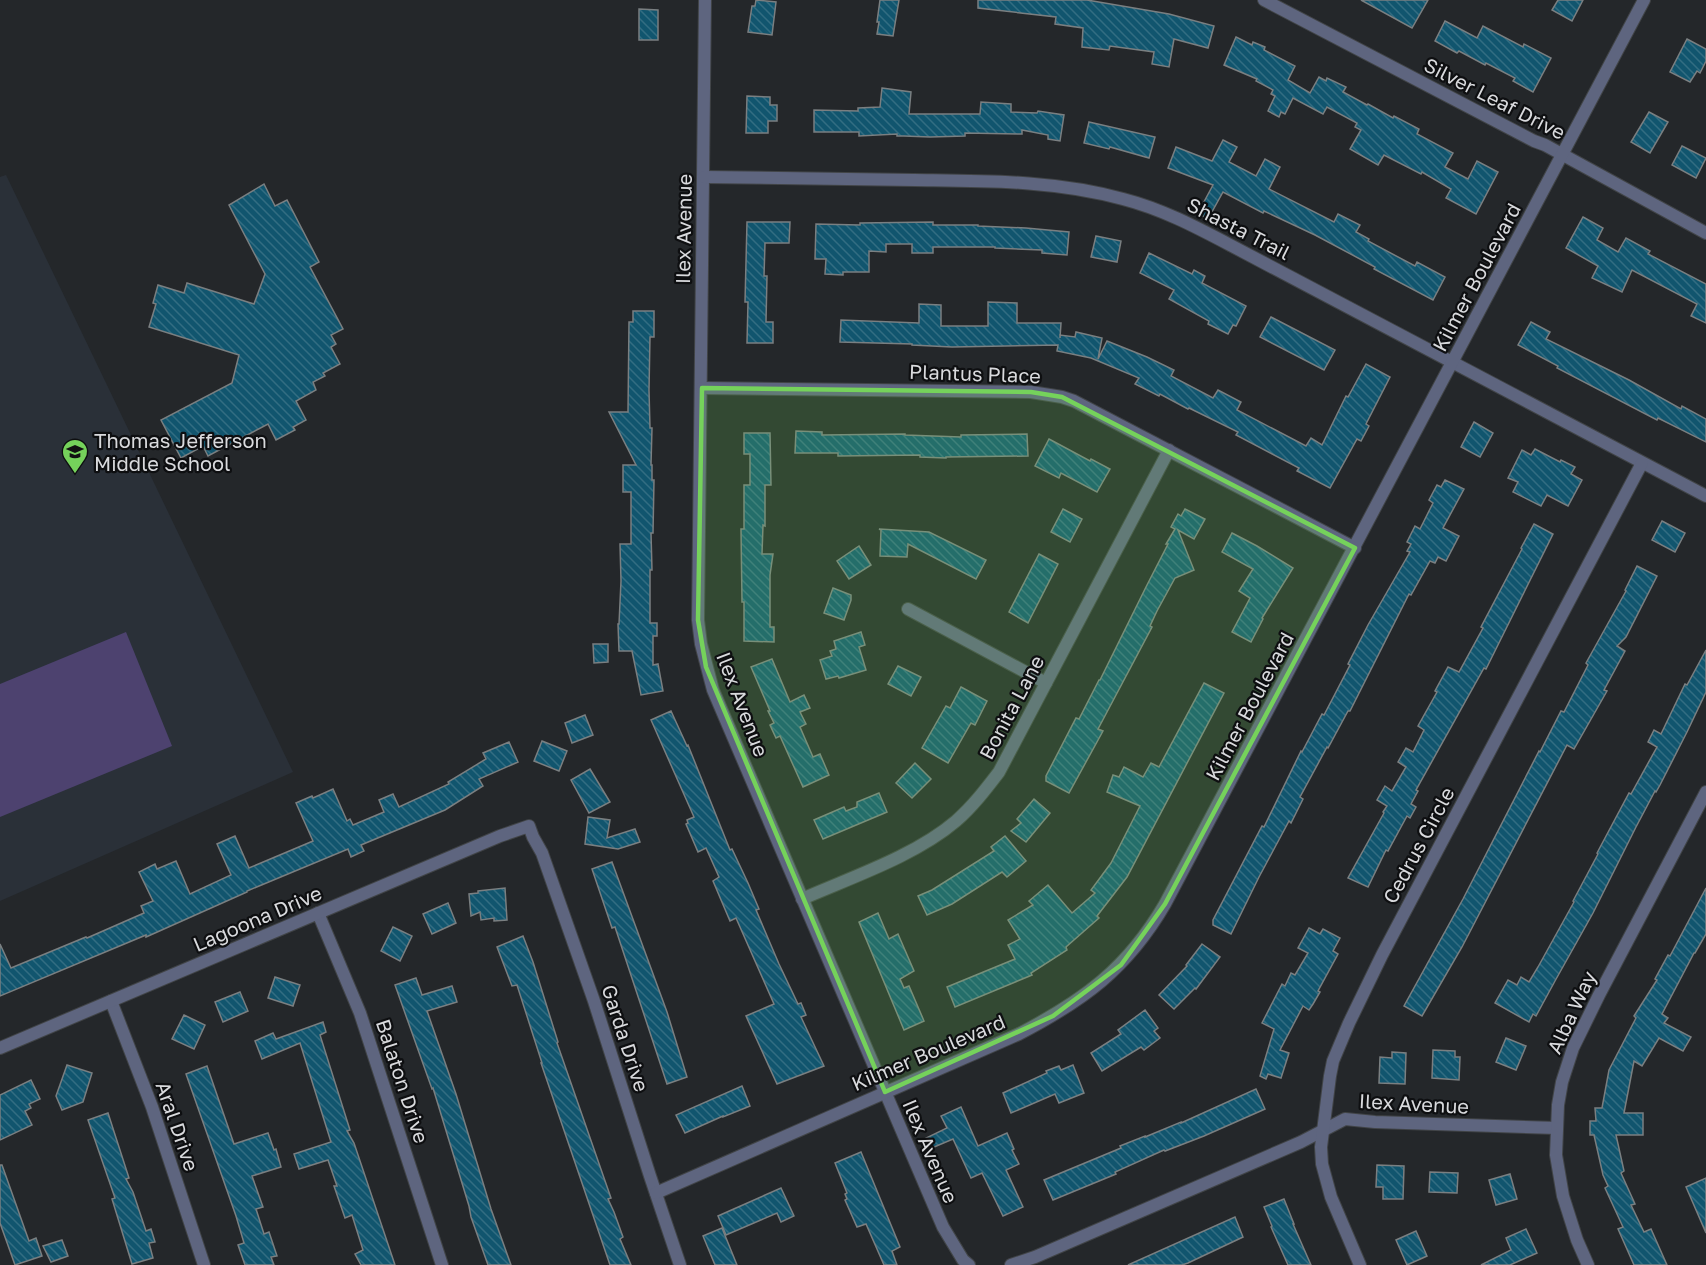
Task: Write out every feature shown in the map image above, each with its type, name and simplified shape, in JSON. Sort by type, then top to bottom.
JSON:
[{"type":"street","name":"Ilex Avenue","points":[[705,0],[698,620],[701,644],[713,690],[943,1227],[963,1260],[969,1265]]},
{"type":"street","name":"Silver Leaf Drive","points":[[1264,0],[1563,155],[1706,233]]},
{"type":"street","name":"Kilmer Boulevard","points":[[656,1193],[1019,1034],[1053,1016],[1097,986],[1121,965],[1166,904],[1644,0]]},
{"type":"street","name":"Shasta Trail","points":[[704,177],[1040,184],[1124,199],[1168,213],[1706,496]]},
{"type":"street","name":"Plantus Place","points":[[702,388],[1044,393],[1074,401],[1355,548]]},
{"type":"street","name":"Bonita Lane","points":[[802,898],[891,861],[931,838],[971,807],[999,772],[1169,450]]},
{"type":"street","name":"Cedrus Circle","points":[[1359,1265],[1331,1197],[1323,1164],[1321,1147],[1333,1061],[1348,1023],[1382,955],[1642,463]]},
{"type":"street","points":[[908,609],[1046,683]]},
{"type":"street","name":"Alba Way","points":[[1588,1265],[1563,1196],[1556,1155],[1558,1105],[1562,1082],[1573,1048],[1599,995],[1706,792]]},
{"type":"street","name":"Lagoona Drive","points":[[0,1048],[500,836],[530,826]]},
{"type":"street","name":"Garda Drive","points":[[530,826],[542,853],[594,1001],[680,1265]]},
{"type":"street","name":"Balaton Drive","points":[[318,913],[360,1013],[442,1265]]},
{"type":"street","name":"Aral Drive","points":[[111,1001],[152,1107],[204,1265]]},
{"type":"street","name":"Ilex Avenue","points":[[1011,1265],[1056,1248],[1301,1142],[1345,1119],[1557,1128]]},
{"type":"highlighted area","points":[[702,388],[1031,392],[1062,397],[1355,548],[1165,904],[1121,965],[1053,1016],[885,1092],[706,667],[698,620]]},
{"type":"shaded area","name":"Thomas Jefferson Middle School","points":[[6,175],[293,772],[0,901],[0,177]]},
{"type":"shaded area","points":[[126,632],[172,746],[0,817],[0,684]]},
{"type":"building","points":[[756,0],[776,2],[772,35],[748,32],[752,6],[755,6]]},
{"type":"building","points":[[880,0],[899,0],[893,36],[877,34]]},
{"type":"building","points":[[978,0],[1087,0],[1169,14],[1214,26],[1208,48],[1174,39],[1169,67],[1152,64],[1154,52],[1110,46],[1109,50],[1082,47],[1083,28],[1055,24],[1056,17],[978,8]]},
{"type":"building","points":[[1361,0],[1428,0],[1412,28]]},
{"type":"building","points":[[1558,0],[1583,0],[1572,21],[1552,10]]},
{"type":"building","points":[[639,9],[658,10],[658,40],[639,40]]},
{"type":"building","points":[[1445,21],[1477,38],[1483,26],[1523,47],[1524,44],[1551,58],[1533,92],[1513,81],[1515,78],[1435,41]]},
{"type":"building","points":[[1236,37],[1252,45],[1253,42],[1265,47],[1264,50],[1295,66],[1288,80],[1310,93],[1319,77],[1326,81],[1327,78],[1346,87],[1343,92],[1419,129],[1417,134],[1453,153],[1445,167],[1468,179],[1477,161],[1498,172],[1476,214],[1446,198],[1451,189],[1422,172],[1421,174],[1384,155],[1378,165],[1350,149],[1361,130],[1355,127],[1357,123],[1327,107],[1323,114],[1293,98],[1285,114],[1281,112],[1279,117],[1268,111],[1275,96],[1271,94],[1273,90],[1256,81],[1257,79],[1224,65]]},
{"type":"building","points":[[1687,39],[1706,49],[1706,61],[1700,73],[1697,71],[1690,82],[1670,72]]},
{"type":"building","points":[[882,88],[911,92],[909,114],[980,114],[981,102],[1011,104],[1011,112],[1037,113],[1038,111],[1064,115],[1060,141],[1048,139],[1048,135],[1022,130],[1022,134],[965,133],[965,136],[930,137],[897,136],[897,134],[859,136],[859,132],[814,132],[814,110],[858,111],[858,108],[880,107]]},
{"type":"building","points":[[747,96],[770,97],[770,105],[777,105],[777,121],[768,121],[768,133],[746,133]]},
{"type":"building","points":[[1649,112],[1668,122],[1650,153],[1631,142]]},
{"type":"building","points":[[1089,122],[1155,137],[1149,158],[1110,147],[1109,149],[1084,143]]},
{"type":"building","points":[[1223,140],[1237,147],[1229,162],[1256,176],[1265,159],[1280,167],[1269,189],[1334,222],[1338,214],[1360,225],[1356,232],[1369,239],[1368,241],[1415,266],[1417,262],[1445,277],[1433,300],[1315,235],[1264,211],[1263,213],[1223,192],[1208,219],[1198,213],[1213,185],[1168,168],[1176,147],[1212,161]]},
{"type":"building","points":[[1682,146],[1706,158],[1696,178],[1672,165]]},
{"type":"building","points":[[264,184],[275,206],[287,200],[319,262],[310,267],[343,329],[331,335],[336,344],[331,347],[340,364],[323,373],[325,376],[313,382],[316,390],[296,401],[306,420],[293,427],[295,430],[276,440],[268,424],[208,456],[203,446],[181,458],[161,420],[232,383],[239,355],[149,327],[156,304],[153,303],[158,285],[184,293],[187,283],[254,304],[265,274],[229,205]]},
{"type":"building","points":[[1583,217],[1603,228],[1597,240],[1618,252],[1626,238],[1650,251],[1648,254],[1706,284],[1706,323],[1691,316],[1697,304],[1632,270],[1622,292],[1592,278],[1598,266],[1566,248]]},
{"type":"building","points":[[747,222],[790,222],[789,243],[765,243],[766,322],[773,322],[773,343],[747,343],[748,302],[745,302]]},
{"type":"building","points":[[933,222],[933,225],[978,225],[1069,232],[1067,255],[1042,253],[1042,250],[995,247],[933,247],[933,253],[912,253],[912,244],[886,244],[886,252],[869,251],[869,272],[843,272],[843,275],[825,274],[826,259],[815,259],[816,224]]},
{"type":"building","points":[[1096,236],[1121,241],[1117,262],[1091,257]]},
{"type":"building","points":[[1149,253],[1192,274],[1194,270],[1205,276],[1202,283],[1246,306],[1236,326],[1233,325],[1228,334],[1169,299],[1174,290],[1140,273]]},
{"type":"building","points":[[988,302],[1017,303],[1017,323],[1061,323],[1060,335],[1075,337],[1076,332],[1102,338],[1098,359],[1107,341],[1147,357],[1174,370],[1171,376],[1213,398],[1218,390],[1241,402],[1237,410],[1306,446],[1311,438],[1322,445],[1346,396],[1348,397],[1366,364],[1390,377],[1366,424],[1369,426],[1361,441],[1357,439],[1330,488],[1297,471],[1299,468],[1236,435],[1238,432],[1135,384],[1139,378],[1091,358],[1057,351],[1058,345],[952,347],[840,342],[841,320],[919,323],[919,304],[941,305],[941,326],[988,326]]},
{"type":"building","points":[[633,311],[654,311],[654,337],[650,337],[649,390],[650,428],[652,428],[651,465],[652,480],[654,480],[650,623],[657,623],[657,636],[653,636],[653,665],[658,664],[663,691],[641,695],[632,651],[619,651],[618,624],[621,581],[620,544],[631,544],[631,492],[623,492],[623,465],[636,465],[609,412],[628,412],[629,322],[633,322]]},
{"type":"building","points":[[1271,317],[1335,350],[1324,370],[1260,337]]},
{"type":"building","points":[[1531,322],[1550,332],[1546,339],[1629,380],[1681,409],[1682,406],[1706,419],[1706,442],[1658,418],[1657,420],[1518,345]]},
{"type":"building","points":[[1474,422],[1493,433],[1480,457],[1461,447]]},
{"type":"building","points":[[796,431],[822,432],[822,435],[905,434],[961,437],[961,435],[1027,434],[1028,456],[946,458],[920,457],[920,455],[838,456],[838,453],[795,453]]},
{"type":"building","points":[[744,433],[770,433],[771,485],[765,485],[762,554],[773,554],[770,575],[770,627],[774,627],[774,642],[744,641],[741,529],[744,529],[744,485],[750,485],[750,454],[744,454]]},
{"type":"building","points":[[1049,439],[1110,469],[1097,492],[1061,473],[1059,478],[1035,466]]},
{"type":"building","points":[[1535,449],[1575,467],[1571,474],[1582,480],[1568,506],[1547,495],[1541,506],[1513,492],[1518,482],[1508,478],[1522,450],[1531,455]]},
{"type":"building","points":[[1445,480],[1464,489],[1443,528],[1459,536],[1446,561],[1438,557],[1435,563],[1430,561],[1411,595],[1409,594],[1350,711],[1300,797],[1303,799],[1291,823],[1289,821],[1231,934],[1213,925],[1213,920],[1262,826],[1264,827],[1301,751],[1322,714],[1324,715],[1368,625],[1410,552],[1407,551],[1411,544],[1407,542],[1415,526],[1420,529],[1433,503],[1429,500],[1437,485],[1441,487]]},
{"type":"building","points":[[1063,509],[1082,519],[1070,542],[1051,532]]},
{"type":"building","points":[[1185,509],[1205,519],[1194,539],[1178,530],[1194,570],[1175,578],[1098,729],[1103,731],[1069,793],[1046,781],[1046,776],[1076,718],[1079,719],[1100,680],[1175,529],[1171,527],[1178,514],[1181,516]]},
{"type":"building","points":[[1662,521],[1685,533],[1675,552],[1652,540]]},
{"type":"building","points":[[1534,524],[1553,534],[1486,669],[1484,668],[1416,790],[1418,791],[1411,804],[1416,807],[1410,818],[1407,816],[1388,851],[1386,850],[1368,887],[1348,878],[1387,806],[1377,800],[1385,786],[1392,791],[1406,767],[1398,762],[1406,748],[1413,752],[1424,730],[1418,726],[1437,692],[1435,691],[1448,667],[1459,672]]},
{"type":"building","points":[[879,529],[929,532],[986,560],[976,579],[908,544],[907,557],[880,556],[881,530]]},
{"type":"building","points":[[1232,533],[1293,568],[1262,618],[1251,642],[1232,632],[1250,598],[1239,591],[1253,569],[1222,552]]},
{"type":"building","points":[[859,546],[871,565],[849,579],[837,561]]},
{"type":"building","points":[[1039,554],[1058,564],[1028,623],[1009,612]]},
{"type":"building","points":[[1637,566],[1657,576],[1626,637],[1617,646],[1625,651],[1604,690],[1607,691],[1574,749],[1567,745],[1462,947],[1422,1016],[1404,1006],[1463,899],[1539,751],[1561,711],[1564,712],[1588,665],[1586,663],[1626,591]]},
{"type":"building","points":[[833,588],[851,595],[844,620],[824,613]]},
{"type":"building","points":[[861,632],[865,645],[859,647],[866,670],[839,678],[838,676],[826,679],[820,660],[832,656],[830,651],[836,649],[834,641]]},
{"type":"building","points":[[593,644],[608,644],[608,662],[594,663]]},
{"type":"building","points":[[1706,650],[1706,692],[1687,732],[1593,913],[1536,1016],[1533,1014],[1529,1022],[1495,1003],[1508,980],[1517,985],[1521,977],[1529,982],[1538,967],[1629,793],[1631,794],[1657,747],[1648,742],[1654,730],[1661,734],[1685,684],[1687,685]]},
{"type":"building","points":[[772,659],[790,702],[804,695],[810,708],[800,712],[806,724],[800,727],[813,757],[820,754],[829,775],[803,787],[780,736],[776,738],[770,725],[774,723],[751,667]]},
{"type":"building","points":[[898,666],[921,677],[911,696],[888,684]]},
{"type":"building","points":[[1204,683],[1224,693],[1127,877],[1097,916],[1099,918],[1066,947],[1067,950],[1031,973],[1032,975],[955,1007],[947,987],[1015,959],[1008,945],[1020,939],[1008,920],[1033,905],[1029,901],[1048,885],[1072,913],[1095,893],[1091,890],[1111,863],[1140,806],[1107,792],[1113,775],[1119,777],[1124,767],[1143,777],[1151,763],[1159,767]]},
{"type":"building","points":[[961,687],[987,701],[975,725],[971,723],[948,763],[922,748],[946,706],[950,708]]},
{"type":"building","points":[[671,711],[688,745],[730,850],[732,849],[748,883],[759,909],[756,910],[779,964],[798,1004],[801,1003],[806,1015],[801,1017],[824,1066],[777,1084],[746,1016],[774,1004],[736,918],[730,921],[713,881],[719,877],[706,848],[698,852],[686,824],[687,820],[694,817],[651,720]]},
{"type":"building","points":[[585,715],[593,735],[572,743],[565,723]]},
{"type":"building","points":[[542,741],[567,751],[559,771],[534,761]]},
{"type":"building","points":[[509,742],[518,762],[479,779],[483,786],[445,810],[361,845],[364,851],[351,857],[348,849],[247,891],[146,937],[146,935],[0,996],[0,944],[11,968],[144,913],[141,906],[153,901],[139,872],[155,864],[157,869],[176,861],[190,894],[231,875],[217,844],[235,836],[249,868],[313,841],[296,803],[333,789],[347,821],[350,819],[353,825],[384,812],[379,800],[393,794],[399,807],[449,784],[448,782],[486,759],[483,753]]},
{"type":"building","points":[[915,763],[931,779],[912,798],[896,783]]},
{"type":"building","points":[[590,769],[610,802],[589,813],[571,780]]},
{"type":"building","points":[[879,793],[887,812],[823,839],[814,820],[844,807],[846,811],[857,807],[857,802]]},
{"type":"building","points":[[1034,799],[1050,813],[1026,842],[1011,831],[1021,823],[1017,819]]},
{"type":"building","points":[[588,817],[610,820],[607,838],[635,829],[640,842],[618,849],[585,844]]},
{"type":"building","points":[[1005,836],[1026,861],[1007,877],[1002,872],[952,904],[927,915],[918,896],[932,890],[994,851],[991,847]]},
{"type":"building","points":[[612,862],[667,1012],[687,1077],[667,1084],[615,927],[612,928],[592,869]]},
{"type":"building","points":[[505,888],[507,920],[494,921],[494,918],[481,920],[480,912],[471,916],[469,894]]},
{"type":"building","points":[[1706,888],[1706,934],[1662,1014],[1668,1018],[1664,1023],[1691,1037],[1683,1051],[1659,1038],[1642,1066],[1634,1061],[1624,1113],[1643,1113],[1643,1135],[1616,1135],[1624,1171],[1621,1173],[1635,1204],[1631,1205],[1644,1232],[1651,1229],[1667,1265],[1634,1265],[1618,1229],[1623,1227],[1605,1188],[1608,1186],[1603,1175],[1594,1135],[1590,1135],[1590,1121],[1596,1121],[1595,1108],[1602,1108],[1609,1070],[1636,1018],[1634,1016],[1657,980],[1655,979],[1668,955],[1670,956]]},
{"type":"building","points":[[448,903],[456,923],[432,934],[423,914]]},
{"type":"building","points":[[878,913],[889,939],[898,934],[914,971],[900,979],[904,988],[909,986],[924,1021],[904,1030],[859,922]]},
{"type":"building","points":[[393,927],[412,936],[400,961],[381,951]]},
{"type":"building","points":[[1309,928],[1320,934],[1323,929],[1340,938],[1333,951],[1338,954],[1313,1004],[1309,1010],[1303,1006],[1280,1050],[1289,1053],[1281,1078],[1268,1074],[1266,1079],[1260,1076],[1274,1029],[1262,1023],[1282,984],[1285,986],[1291,973],[1295,975],[1308,953],[1298,948]]},
{"type":"building","points":[[523,936],[557,1043],[611,1198],[608,1199],[623,1237],[620,1239],[631,1265],[610,1265],[541,1063],[517,985],[512,986],[497,947]]},
{"type":"building","points":[[1202,944],[1220,957],[1196,989],[1174,1009],[1159,995],[1187,966]]},
{"type":"building","points":[[275,977],[300,985],[293,1006],[268,998]]},
{"type":"building","points":[[416,978],[422,995],[452,986],[457,1002],[427,1011],[511,1265],[488,1265],[471,1217],[433,1088],[395,985]]},
{"type":"building","points":[[240,992],[248,1011],[223,1022],[215,1002]]},
{"type":"building","points":[[1145,1010],[1158,1028],[1154,1031],[1160,1038],[1144,1050],[1141,1047],[1102,1071],[1091,1053],[1121,1034],[1118,1030]]},
{"type":"building","points":[[184,1015],[205,1025],[194,1049],[172,1039]]},
{"type":"building","points":[[323,1022],[326,1032],[320,1035],[350,1130],[347,1131],[354,1143],[395,1265],[361,1265],[355,1254],[363,1250],[352,1215],[345,1218],[328,1160],[299,1169],[294,1154],[331,1142],[300,1043],[262,1059],[255,1041],[273,1033],[276,1039]]},
{"type":"building","points":[[1506,1038],[1526,1046],[1516,1070],[1496,1062]]},
{"type":"building","points":[[1433,1050],[1455,1051],[1455,1057],[1460,1057],[1459,1080],[1432,1078]]},
{"type":"building","points":[[1392,1052],[1406,1053],[1405,1084],[1379,1083],[1380,1057],[1392,1058]]},
{"type":"building","points":[[67,1065],[92,1073],[83,1102],[62,1110],[56,1096]]},
{"type":"building","points":[[1073,1065],[1084,1093],[1059,1103],[1055,1094],[1011,1113],[1003,1093],[1047,1073],[1046,1071],[1059,1066],[1061,1070]]},
{"type":"building","points":[[207,1066],[234,1144],[268,1133],[274,1150],[276,1149],[281,1167],[252,1176],[263,1207],[256,1209],[264,1234],[269,1232],[277,1256],[271,1257],[274,1265],[245,1265],[238,1245],[244,1243],[236,1216],[186,1074]]},
{"type":"building","points":[[31,1080],[40,1099],[29,1104],[31,1108],[25,1111],[32,1125],[0,1140],[0,1095]]},
{"type":"building","points":[[742,1086],[750,1106],[685,1133],[676,1115]]},
{"type":"building","points":[[1256,1089],[1265,1109],[1204,1136],[1164,1150],[1115,1172],[1116,1174],[1053,1200],[1044,1180]]},
{"type":"building","points":[[961,1107],[978,1146],[1007,1133],[1019,1164],[1006,1170],[1023,1207],[1003,1216],[982,1173],[971,1178],[953,1139],[927,1150],[922,1140],[947,1128],[941,1116]]},
{"type":"building","points":[[108,1113],[129,1178],[126,1179],[133,1192],[146,1231],[151,1229],[155,1242],[149,1243],[153,1258],[132,1264],[112,1199],[115,1198],[88,1120]]},
{"type":"building","points":[[861,1152],[900,1247],[892,1251],[897,1265],[884,1265],[866,1224],[857,1227],[845,1200],[847,1193],[835,1163]]},
{"type":"building","points":[[0,1165],[2,1165],[29,1241],[36,1238],[42,1256],[15,1265],[0,1223]]},
{"type":"building","points":[[1377,1165],[1404,1166],[1403,1199],[1383,1199],[1383,1187],[1376,1187]]},
{"type":"building","points":[[1430,1172],[1458,1173],[1457,1193],[1429,1192]]},
{"type":"building","points":[[1510,1174],[1517,1199],[1496,1205],[1489,1180]]},
{"type":"building","points":[[1706,1178],[1706,1233],[1686,1187]]},
{"type":"building","points":[[781,1188],[794,1216],[781,1222],[777,1213],[726,1235],[718,1216]]},
{"type":"building","points":[[1284,1199],[1311,1265],[1288,1265],[1271,1227],[1264,1207]]},
{"type":"building","points":[[1235,1217],[1243,1237],[1188,1263],[1128,1265]]},
{"type":"building","points":[[722,1228],[737,1265],[715,1265],[703,1236]]},
{"type":"building","points":[[1526,1229],[1537,1253],[1510,1265],[1481,1265],[1511,1250],[1506,1238]]},
{"type":"building","points":[[1416,1231],[1427,1256],[1407,1265],[1396,1240]]},
{"type":"building","points":[[62,1240],[68,1256],[51,1262],[43,1246]]},
{"type":"place","name":"Thomas Jefferson Middle School","points":[[75,475]]}]
